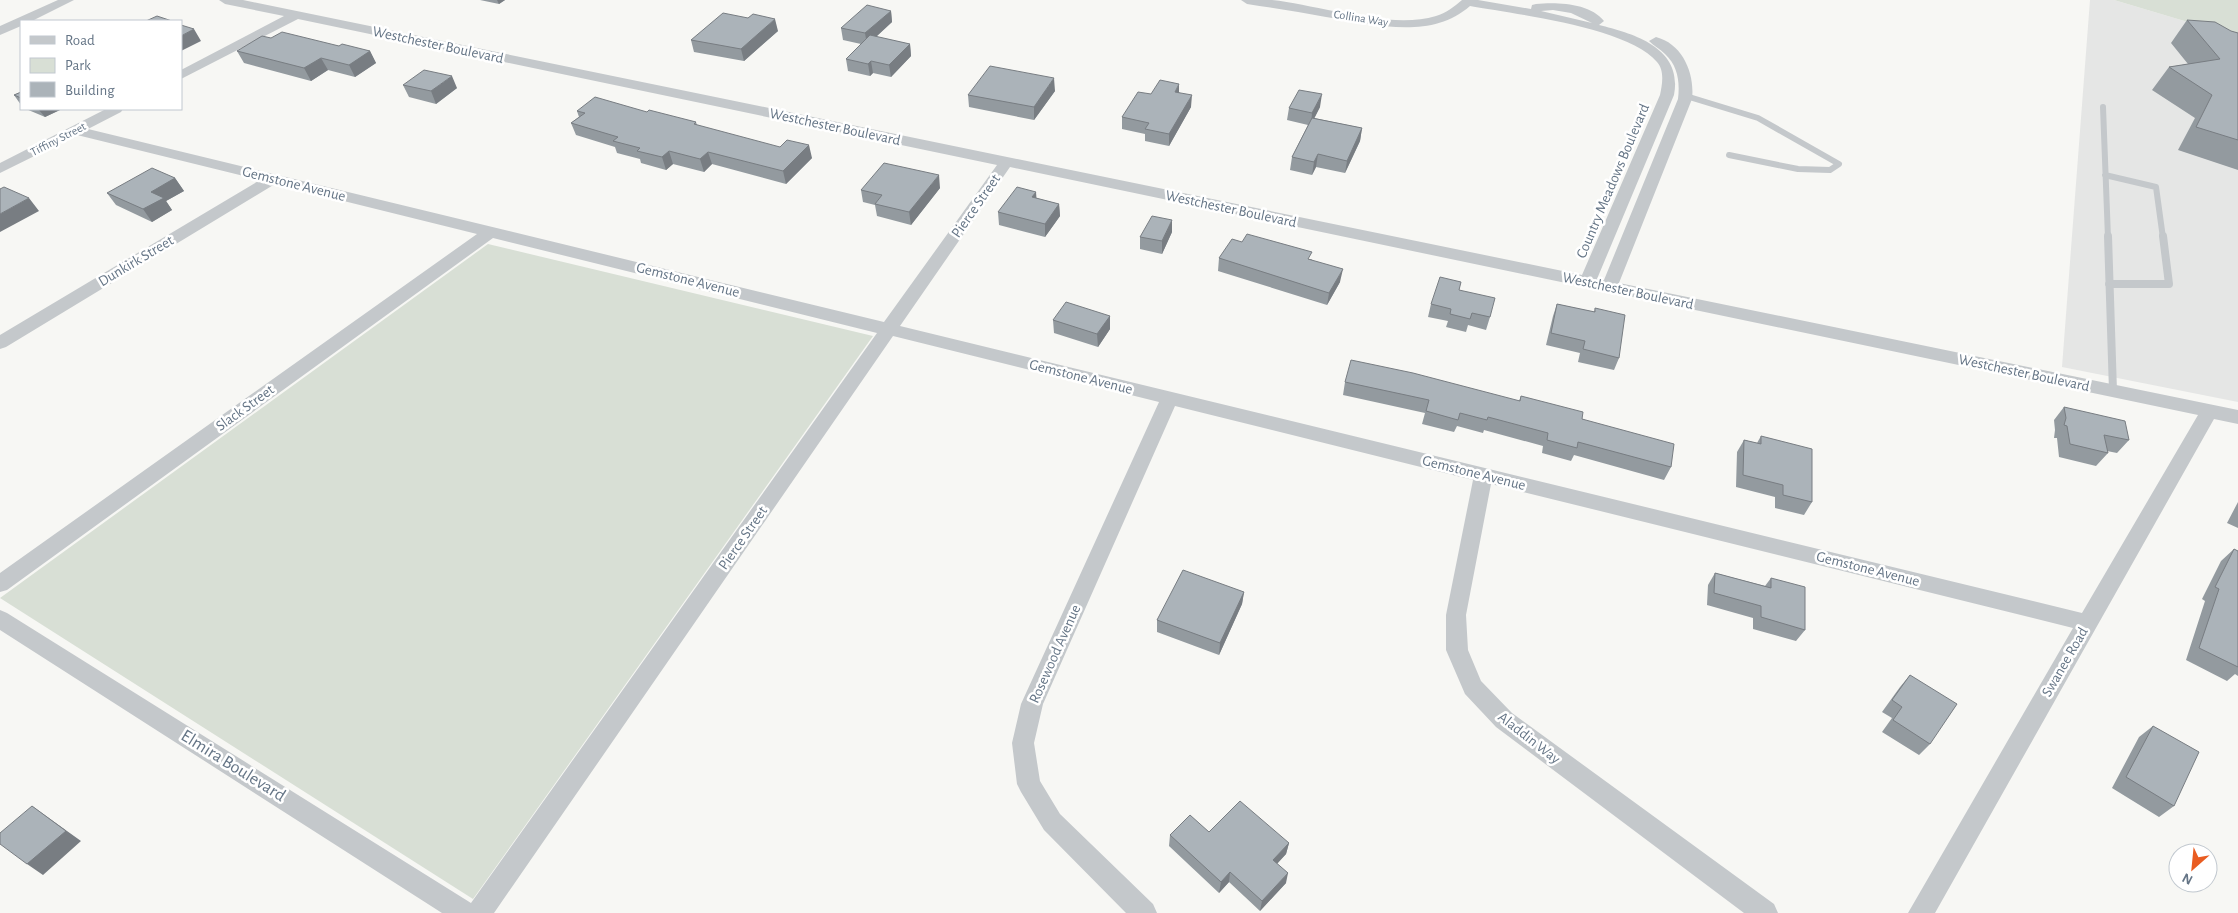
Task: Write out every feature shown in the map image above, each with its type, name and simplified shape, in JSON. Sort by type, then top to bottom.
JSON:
[{"type":"street","points":[[24,20],[68,0]]},
{"type":"street","name":"Westchester Boulevard","points":[[225,0],[2238,417]]},
{"type":"street","name":"Collina Way","points":[[1247,0],[1398,24],[1426,22],[1447,16],[1468,1]]},
{"type":"street","name":"Country Meadows Boulevard","points":[[1498,0],[1622,35],[1677,57],[1685,73],[1688,87],[1686,96],[1610,287]]},
{"type":"street","name":"Country Meadows Boulevard","points":[[1468,1],[1526,8],[1598,21],[1643,34],[1663,52],[1669,76],[1668,92],[1587,282]]},
{"type":"street","points":[[182,74],[296,15]]},
{"type":"street","points":[[0,31],[20,22]]},
{"type":"street","name":"Country Meadows Boulevard","points":[[1668,92],[1686,96]]},
{"type":"street","name":"Tiffiny Street","points":[[0,169],[114,110]]},
{"type":"street","name":"Gemstone Avenue","points":[[75,130],[2088,623]]},
{"type":"street","name":"Pierce Street","points":[[480,913],[1006,162]]},
{"type":"street","name":"Dunkirk Street","points":[[0,343],[273,179]]},
{"type":"street","name":"Slack Street","points":[[0,584],[490,232]]},
{"type":"street","name":"Rosewood Avenue","points":[[1144,913],[1052,822],[1029,784],[1023,743],[1032,704],[1170,398]]},
{"type":"street","name":"Swanee Road","points":[[1921,913],[2209,411]]},
{"type":"street","name":"Aladdin Way","points":[[1483,475],[1456,615],[1457,650],[1473,687],[1504,720],[1765,913]]},
{"type":"street","name":"Elmira Boulevard","points":[[0,618],[465,913]]},
{"type":"lane","points":[[1686,96],[1758,118],[1839,164],[1830,170],[1798,169],[1729,155]]},
{"type":"lane","points":[[2103,107],[2113,391]]},
{"type":"lane","points":[[2105,175],[2156,187],[2169,284],[2109,284]]},
{"type":"shaded area","points":[[2090,0],[2114,0],[2238,37],[2238,402],[2062,367]]},
{"type":"green space","points":[[2114,0],[2238,0],[2238,37]]},
{"type":"green space","points":[[488,244],[873,336],[473,899],[0,598]]},
{"type":"building","points":[[867,5],[891,11],[865,33],[841,28]]},
{"type":"building","points":[[723,13],[748,18],[753,14],[775,19],[741,49],[691,40]]},
{"type":"building","points":[[157,16],[169,20],[148,20]]},
{"type":"building","points":[[2187,20],[2215,22],[2238,33],[2238,140],[2196,127],[2212,95],[2169,67],[2220,59]]},
{"type":"building","points":[[182,25],[194,29],[182,35]]},
{"type":"building","points":[[282,32],[339,46],[342,44],[370,51],[349,65],[321,58],[304,68],[237,51],[262,36],[271,38]]},
{"type":"building","points":[[870,35],[910,44],[889,65],[871,61],[868,64],[846,59]]},
{"type":"building","points":[[990,66],[1054,78],[1034,107],[968,95]]},
{"type":"building","points":[[424,70],[452,76],[431,91],[403,85]]},
{"type":"building","points":[[1160,80],[1179,84],[1175,92],[1192,95],[1169,134],[1145,129],[1149,123],[1122,117],[1138,92],[1151,94]]},
{"type":"building","points":[[1299,90],[1322,94],[1312,113],[1289,108]]},
{"type":"building","points":[[595,97],[647,112],[649,110],[696,122],[694,124],[780,147],[787,140],[809,145],[783,171],[708,152],[700,159],[669,151],[662,157],[637,151],[640,148],[613,141],[618,137],[571,123],[585,113],[577,111]]},
{"type":"building","points":[[1312,118],[1362,128],[1347,161],[1318,154],[1314,162],[1292,157]]},
{"type":"building","points":[[884,163],[939,175],[909,212],[875,204],[882,195],[861,190]]},
{"type":"building","points":[[152,168],[175,178],[151,192],[164,198],[143,209],[107,193]]},
{"type":"building","points":[[4,187],[29,198],[0,214],[0,189]]},
{"type":"building","points":[[1017,187],[1036,192],[1032,197],[1059,204],[1045,224],[998,212]]},
{"type":"building","points":[[1152,216],[1172,220],[1162,241],[1140,237]]},
{"type":"building","points":[[1247,234],[1312,252],[1308,259],[1343,269],[1329,293],[1219,258],[1232,239],[1242,242]]},
{"type":"building","points":[[1440,277],[1461,282],[1459,290],[1495,298],[1490,317],[1472,313],[1470,319],[1450,314],[1451,309],[1431,304]]},
{"type":"building","points":[[1066,302],[1110,316],[1097,334],[1053,320]]},
{"type":"building","points":[[1557,304],[1595,312],[1595,308],[1625,315],[1619,358],[1583,349],[1585,341],[1551,333]]},
{"type":"building","points":[[1351,360],[1413,373],[1520,401],[1521,396],[1583,412],[1582,419],[1674,444],[1671,467],[1578,442],[1577,448],[1547,440],[1548,433],[1488,417],[1487,420],[1460,413],[1458,420],[1426,411],[1429,400],[1345,382]]},
{"type":"building","points":[[2064,407],[2125,421],[2129,440],[2104,435],[2108,453],[2070,444],[2067,426],[2064,425],[2066,418]]},
{"type":"building","points":[[1761,436],[1812,449],[1812,502],[1783,495],[1783,485],[1743,475],[1744,440],[1761,444]]},
{"type":"building","points":[[2234,549],[2238,551],[2238,667],[2199,648],[2219,589],[2215,587]]},
{"type":"building","points":[[1183,570],[1244,592],[1220,643],[1157,620]]},
{"type":"building","points":[[1715,573],[1771,588],[1771,578],[1805,587],[1805,630],[1761,617],[1761,606],[1714,593]]},
{"type":"building","points":[[1910,675],[1957,704],[1930,744],[1893,720],[1902,707],[1892,700]]},
{"type":"building","points":[[2153,726],[2199,752],[2174,806],[2126,777]]},
{"type":"building","points":[[1240,801],[1289,843],[1273,860],[1288,873],[1262,901],[1230,872],[1221,882],[1170,835],[1190,815],[1209,832]]},
{"type":"building","points":[[32,806],[66,831],[27,864],[0,844],[0,833]]}]
